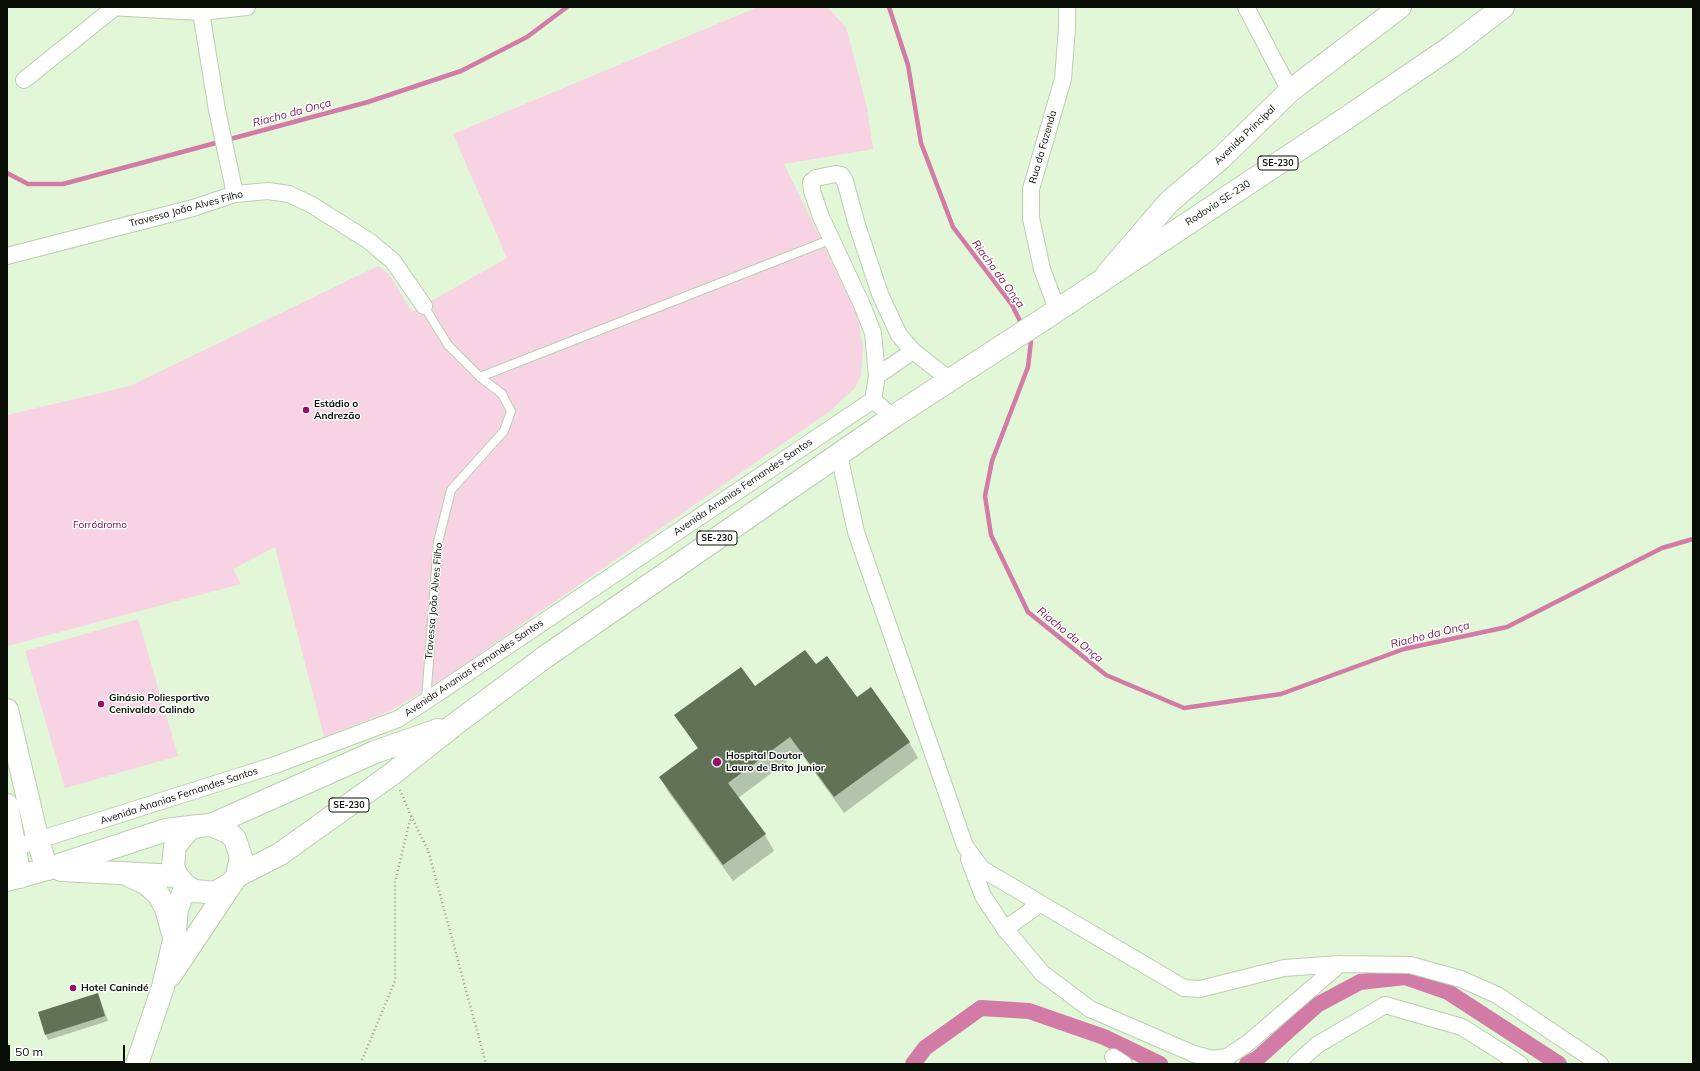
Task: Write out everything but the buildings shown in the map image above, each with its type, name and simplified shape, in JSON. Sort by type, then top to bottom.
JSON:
[{"type":"main road","name":"Avenida Principal","points":[[1104,278],[1169,202],[1221,158],[1290,91],[1400,7]]},
{"type":"main road","name":"Rodovia SE-230","points":[[1053,312],[1361,108],[1451,47],[1503,7]]},
{"type":"main road","name":"SE-230","points":[[454,725],[375,752],[205,825],[189,830],[175,846],[173,866],[182,881],[195,891],[215,893],[235,879],[280,854],[392,774],[454,725],[545,657],[893,417],[1053,312]]},
{"type":"main road","points":[[7,710],[12,756],[48,869]]},
{"type":"main road","points":[[7,805],[14,879],[166,830],[205,825]]},
{"type":"main road","name":"SE-230","points":[[163,987],[235,879],[241,857],[235,839],[228,832],[205,825]]},
{"type":"main road","points":[[48,869],[121,872],[182,881]]},
{"type":"main road","name":"SE-230","points":[[121,872],[147,884],[158,894],[166,908],[174,940]]},
{"type":"main road","name":"SE-230","points":[[137,1064],[163,987],[174,940],[182,881]]},
{"type":"street","points":[[24,80],[111,8],[199,9],[247,7]]},
{"type":"street","name":"Rua da Fazenda","points":[[1053,312],[1031,218],[1031,189],[1063,78],[1067,7]]},
{"type":"street","points":[[1246,7],[1290,91]]},
{"type":"street","points":[[199,9],[235,194]]},
{"type":"street","points":[[893,417],[873,400],[877,376],[873,333],[862,305],[821,216],[812,191],[811,182],[816,178],[835,174],[841,175],[845,181],[857,225],[880,294],[899,335],[914,351],[950,380]]},
{"type":"street","name":"Travessa João Alves Filho","points":[[7,256],[193,208],[235,194],[268,191],[290,194],[312,204],[369,241],[393,261],[424,306]]},
{"type":"street","points":[[877,376],[914,351]]},
{"type":"street","name":"Avenida Ananias Fernandes Santos","points":[[12,849],[275,765],[398,719],[873,400]]},
{"type":"street","points":[[838,455],[856,532],[982,896],[1005,929],[1042,973],[1090,1009],[1194,1054],[1213,1059],[1227,1057],[1248,1043],[1340,964]]},
{"type":"street","points":[[398,719],[401,743]]},
{"type":"street","points":[[965,846],[982,870],[1184,988],[1200,989],[1284,968],[1340,964],[1410,965],[1461,979],[1497,995],[1600,1064]]},
{"type":"street","points":[[1005,929],[1040,904]]},
{"type":"street","points":[[1296,1064],[1318,1045],[1385,1004],[1462,1027],[1520,1064]]},
{"type":"lane","points":[[480,378],[832,239]]},
{"type":"lane","name":"Travessa João Alves Filho","points":[[424,306],[448,345],[480,378],[502,394],[511,411],[504,432],[451,490],[438,542],[426,701]]},
{"type":"path","points":[[392,774],[428,850],[486,1064]]},
{"type":"path","points":[[362,1064],[362,1060],[395,981],[395,882],[411,816]]},
{"type":"green space","name":"Forródromo","points":[[758,7],[827,7],[846,27],[867,108],[873,149],[784,164],[858,316],[863,349],[861,375],[855,388],[830,411],[440,681],[390,711],[324,737],[275,547],[233,569],[241,584],[7,646],[7,415],[130,386],[378,266],[389,274],[412,312],[507,258],[453,134]]},
{"type":"green space","name":"Ginásio Poliesportivo Cenivaldo Calindo","points":[[138,619],[178,756],[65,788],[25,651]]},
{"type":"waterway","name":"Riacho da Onça","points":[[7,173],[28,184],[63,184],[368,102],[461,71],[527,37],[567,7]]},
{"type":"waterway","name":"Riacho da Onça","points":[[889,7],[908,65],[921,143],[953,227],[1012,305],[1023,327]]},
{"type":"waterway","name":"Riacho da Onça","points":[[1029,337],[1031,341],[1028,367],[992,461],[985,496],[991,535],[1028,612],[1106,675],[1184,708],[1281,694],[1404,649],[1507,627],[1662,548],[1693,539]]},
{"type":"waterway","points":[[1247,1064],[1258,1058],[1317,1005],[1360,982],[1405,977],[1448,992],[1559,1064]]},
{"type":"waterway","points":[[913,1064],[925,1048],[981,1008],[1029,1011],[1104,1037],[1160,1064]]},
{"type":"place","name":"Estádio o Andrezão","points":[[306,410]]},
{"type":"place","name":"Ginásio Poliesportivo Cenivaldo Calindo","points":[[101,704]]},
{"type":"place","name":"Hospital Doutor Lauro de Brito Junior","points":[[717,762]]},
{"type":"place","name":"Hotel Canindé","points":[[73,988]]}]
